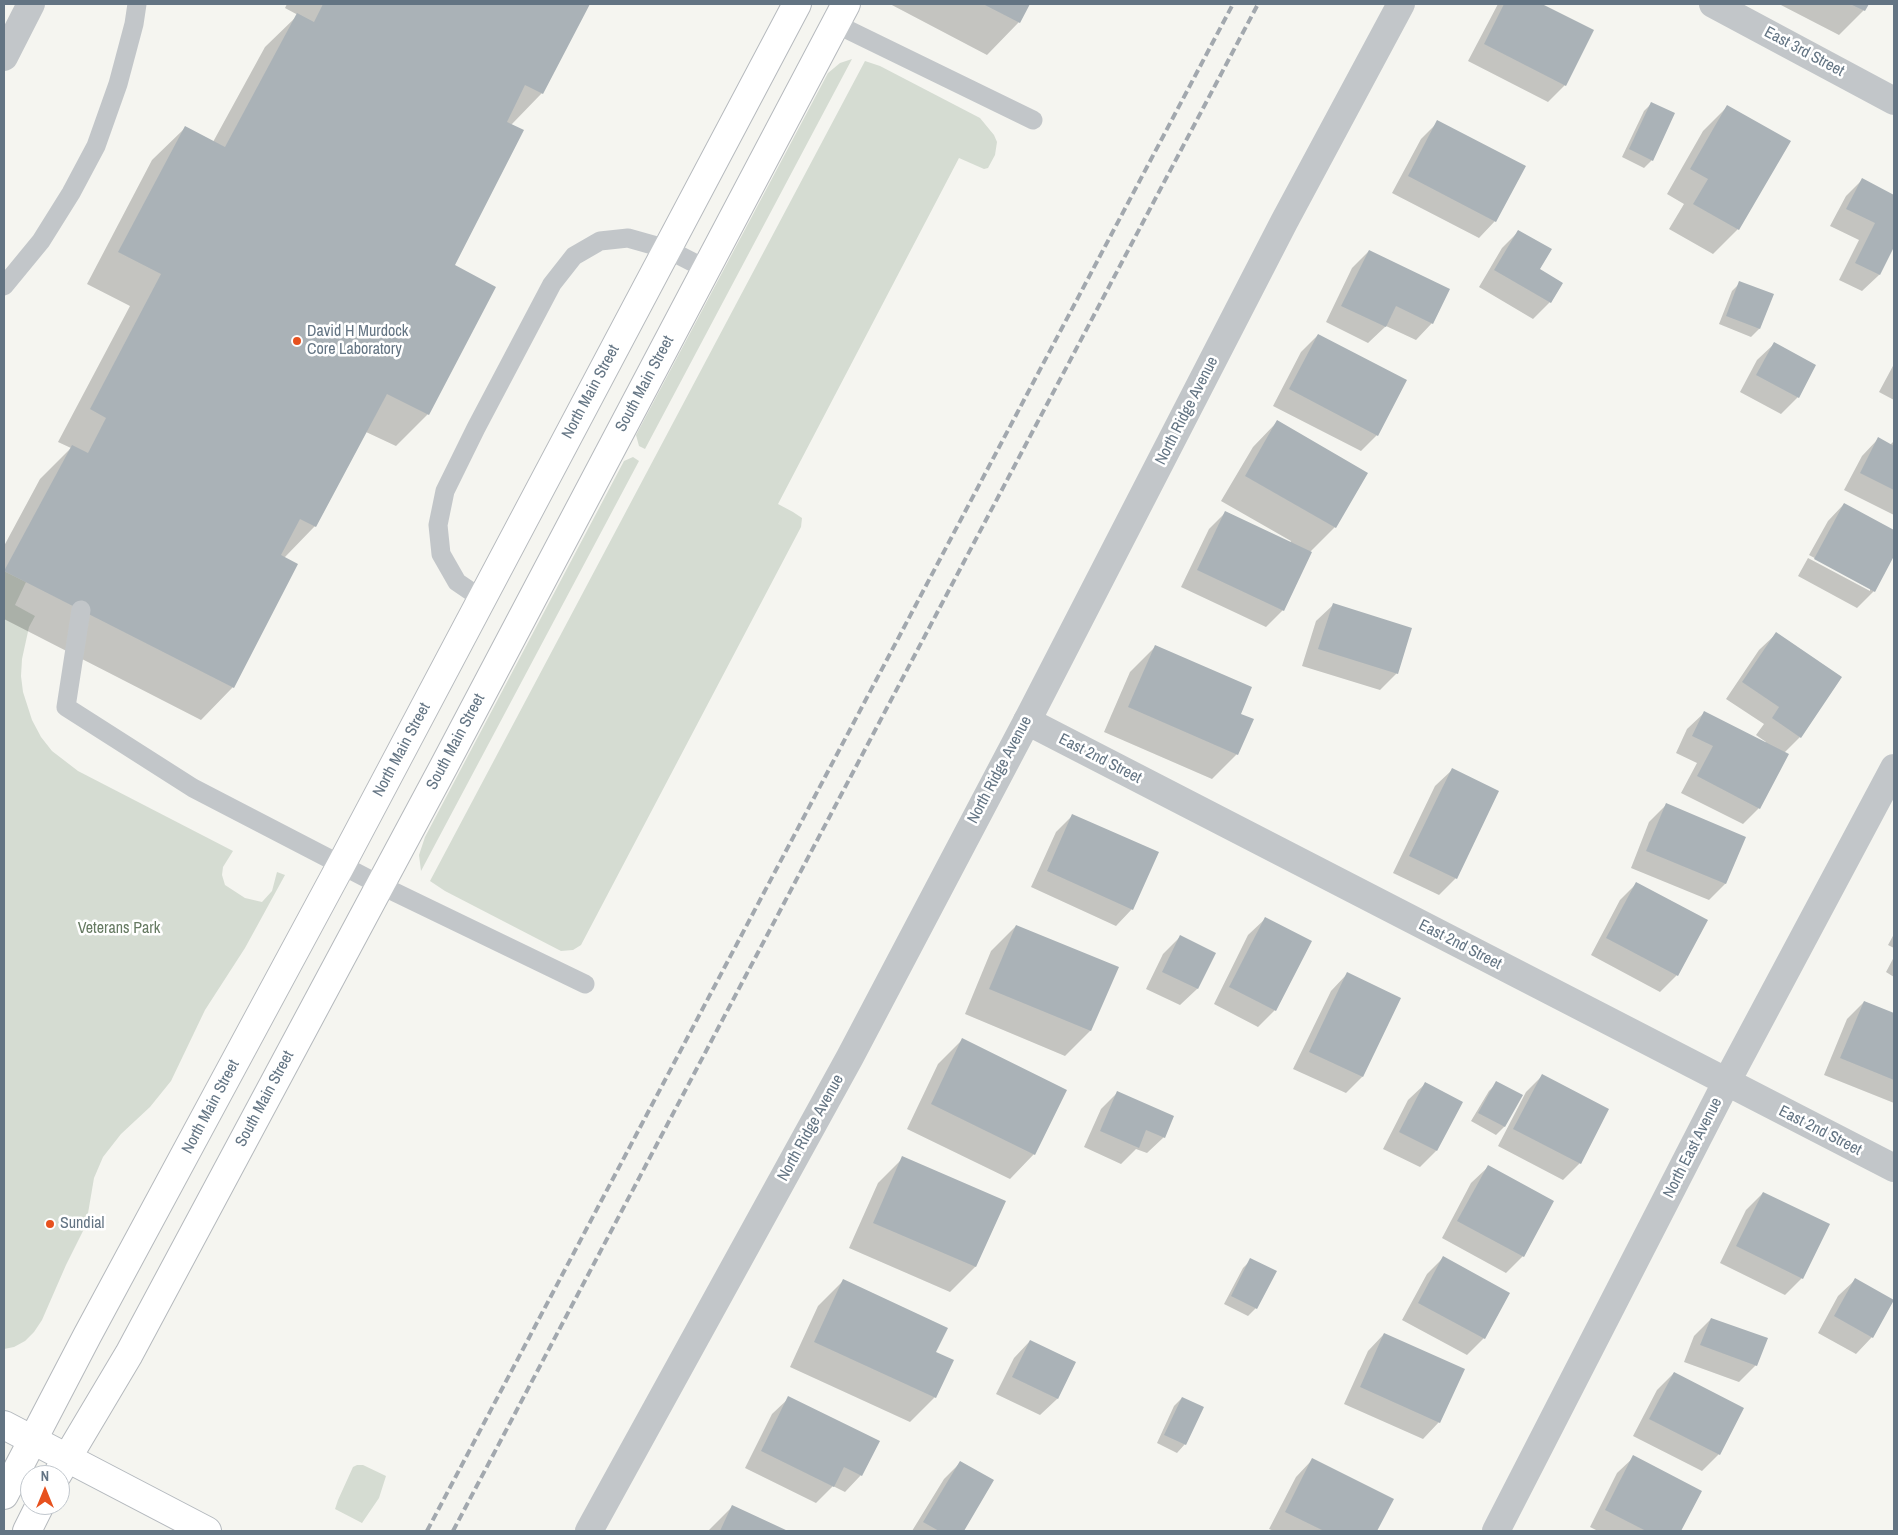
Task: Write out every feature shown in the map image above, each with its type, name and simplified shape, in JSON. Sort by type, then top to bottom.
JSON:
[{"type":"main road","name":"North Main Street","points":[[4,1495],[341,865],[797,4]]},
{"type":"main road","name":"South Main Street","points":[[63,1465],[129,1354],[380,885],[841,14]]},
{"type":"main road","points":[[4,1425],[32,1440],[61,1465]]},
{"type":"main road","points":[[70,1470],[207,1531]]},
{"type":"main road","points":[[27,1531],[35,1515]]},
{"type":"street","points":[[4,57],[31,4]]},
{"type":"street","name":"North Ridge Avenue","points":[[589,1531],[850,1056],[1027,721],[1284,222],[1402,4]]},
{"type":"street","name":"East 3rd Street","points":[[1713,4],[1894,101]]},
{"type":"street","name":"East 2nd Street","points":[[1027,721],[1894,1168]]},
{"type":"street","name":"North East Avenue","points":[[1496,1531],[1726,1083],[1894,768]]},
{"type":"lane","points":[[4,286],[41,241],[96,146],[118,84],[134,24],[137,4]]},
{"type":"lane","points":[[841,14],[1033,120]]},
{"type":"lane","points":[[482,599],[457,582],[441,554],[438,525],[445,492],[552,284],[574,256],[600,241],[628,238],[667,249],[706,268]]},
{"type":"lane","points":[[81,610],[66,707],[193,788],[380,885],[584,984]]},
{"type":"green space","points":[[852,59],[645,449],[639,446],[636,435],[828,73],[840,63]]},
{"type":"green space","points":[[865,61],[880,66],[980,118],[994,135],[997,142],[995,155],[988,168],[984,169],[959,158],[778,504],[802,518],[801,527],[581,945],[573,950],[561,951],[445,891],[430,881]]},
{"type":"green space","points":[[633,457],[639,461],[421,871],[419,855],[425,837],[624,461]]},
{"type":"green space","name":"Veterans Park","points":[[4,571],[26,582],[15,605],[35,616],[29,627],[22,659],[21,676],[23,692],[32,720],[41,737],[52,751],[78,771],[233,851],[223,867],[222,875],[225,885],[245,898],[262,902],[272,891],[277,872],[285,875],[245,948],[205,1010],[171,1081],[150,1107],[121,1134],[103,1157],[94,1178],[86,1225],[42,1320],[25,1341],[14,1347],[4,1349]]},
{"type":"green space","points":[[363,1465],[386,1476],[379,1498],[362,1523],[335,1509],[353,1467]]},
{"type":"building","name":"David H Murdock Core Laboratory","points":[[323,4],[590,4],[543,94],[525,85],[507,122],[524,130],[455,265],[496,287],[429,415],[387,394],[316,527],[300,519],[281,555],[298,564],[234,688],[4,571],[72,445],[88,453],[106,418],[90,409],[161,274],[118,252],[185,126],[225,147],[297,13],[314,22]]},
{"type":"building","points":[[983,4],[1030,4],[1020,23]]},
{"type":"building","points":[[1504,4],[1542,4],[1594,30],[1566,86],[1484,44]]},
{"type":"building","points":[[1850,4],[1869,4],[1865,11]]},
{"type":"building","points":[[1651,102],[1675,113],[1653,161],[1629,149]]},
{"type":"building","points":[[1727,105],[1791,141],[1739,230],[1693,204],[1708,179],[1690,169]]},
{"type":"building","points":[[1437,120],[1526,166],[1496,222],[1408,176]]},
{"type":"building","points":[[1862,178],[1894,195],[1894,247],[1880,275],[1855,263],[1875,223],[1846,209]]},
{"type":"building","points":[[1518,230],[1552,249],[1540,269],[1563,283],[1551,303],[1494,270]]},
{"type":"building","points":[[1369,250],[1450,289],[1433,324],[1396,306],[1386,327],[1341,306]]},
{"type":"building","points":[[1739,281],[1774,294],[1760,329],[1726,316]]},
{"type":"building","points":[[1318,334],[1407,380],[1378,436],[1289,389]]},
{"type":"building","points":[[1774,342],[1816,365],[1799,398],[1756,375]]},
{"type":"building","points":[[1277,420],[1368,473],[1336,528],[1245,476]]},
{"type":"building","points":[[1878,437],[1894,446],[1894,490],[1860,473]]},
{"type":"building","points":[[1844,503],[1894,530],[1894,556],[1875,592],[1814,559]]},
{"type":"building","points":[[1225,511],[1312,552],[1284,611],[1197,570]]},
{"type":"building","points":[[1333,603],[1412,628],[1398,674],[1318,649]]},
{"type":"building","points":[[1776,632],[1842,677],[1801,738],[1772,718],[1779,707],[1742,682]]},
{"type":"building","points":[[1155,645],[1252,687],[1241,714],[1254,719],[1238,755],[1128,707]]},
{"type":"building","points":[[1704,711],[1789,754],[1760,809],[1697,776],[1713,746],[1692,736]]},
{"type":"building","points":[[1452,768],[1499,791],[1457,879],[1409,856]]},
{"type":"building","points":[[1666,803],[1746,837],[1726,884],[1646,851]]},
{"type":"building","points":[[1072,814],[1159,852],[1133,910],[1047,871]]},
{"type":"building","points":[[1636,882],[1708,920],[1678,976],[1606,938]]},
{"type":"building","points":[[1265,917],[1312,941],[1276,1011],[1229,987]]},
{"type":"building","points":[[1016,925],[1119,967],[1091,1031],[989,989]]},
{"type":"building","points":[[1180,935],[1216,953],[1198,989],[1162,972]]},
{"type":"building","points":[[1347,972],[1401,998],[1363,1077],[1309,1052]]},
{"type":"building","points":[[1864,1001],[1894,1013],[1894,1080],[1840,1058]]},
{"type":"building","points":[[962,1038],[1067,1090],[1035,1155],[931,1104]]},
{"type":"building","points":[[1542,1074],[1609,1109],[1581,1164],[1513,1129]]},
{"type":"building","points":[[1496,1081],[1523,1095],[1505,1127],[1478,1113]]},
{"type":"building","points":[[1425,1082],[1463,1102],[1437,1151],[1399,1132]]},
{"type":"building","points":[[1117,1091],[1174,1116],[1165,1138],[1146,1130],[1139,1148],[1100,1131]]},
{"type":"building","points":[[902,1156],[1006,1201],[976,1267],[873,1223]]},
{"type":"building","points":[[1488,1165],[1554,1201],[1524,1257],[1457,1221]]},
{"type":"building","points":[[1763,1192],[1830,1224],[1803,1279],[1736,1246]]},
{"type":"building","points":[[1443,1256],[1510,1293],[1485,1339],[1418,1303]]},
{"type":"building","points":[[1250,1258],[1277,1271],[1257,1309],[1231,1296]]},
{"type":"building","points":[[1855,1278],[1894,1300],[1873,1338],[1834,1316]]},
{"type":"building","points":[[843,1279],[948,1328],[936,1352],[954,1360],[936,1398],[814,1342]]},
{"type":"building","points":[[1711,1318],[1768,1338],[1757,1366],[1700,1345]]},
{"type":"building","points":[[1384,1333],[1465,1369],[1440,1423],[1360,1387]]},
{"type":"building","points":[[1030,1340],[1076,1362],[1058,1399],[1012,1377]]},
{"type":"building","points":[[1674,1372],[1744,1408],[1720,1455],[1649,1419]]},
{"type":"building","points":[[788,1396],[880,1441],[862,1476],[844,1467],[834,1487],[761,1451]]},
{"type":"building","points":[[1182,1397],[1204,1407],[1186,1445],[1164,1435]]},
{"type":"building","points":[[1633,1455],[1702,1491],[1681,1531],[1646,1531],[1605,1510]]},
{"type":"building","points":[[1312,1458],[1394,1499],[1377,1531],[1324,1531],[1285,1512]]},
{"type":"building","points":[[960,1461],[994,1480],[964,1531],[939,1531],[923,1522]]},
{"type":"building","points":[[732,1505],[788,1531],[720,1531]]},
{"type":"railway","points":[[427,1531],[1233,4]]},
{"type":"railway","points":[[453,1531],[1258,4]]},
{"type":"place","name":"David H Murdock Core Laboratory","points":[[297,341]]},
{"type":"place","name":"Sundial","points":[[50,1224]]}]
